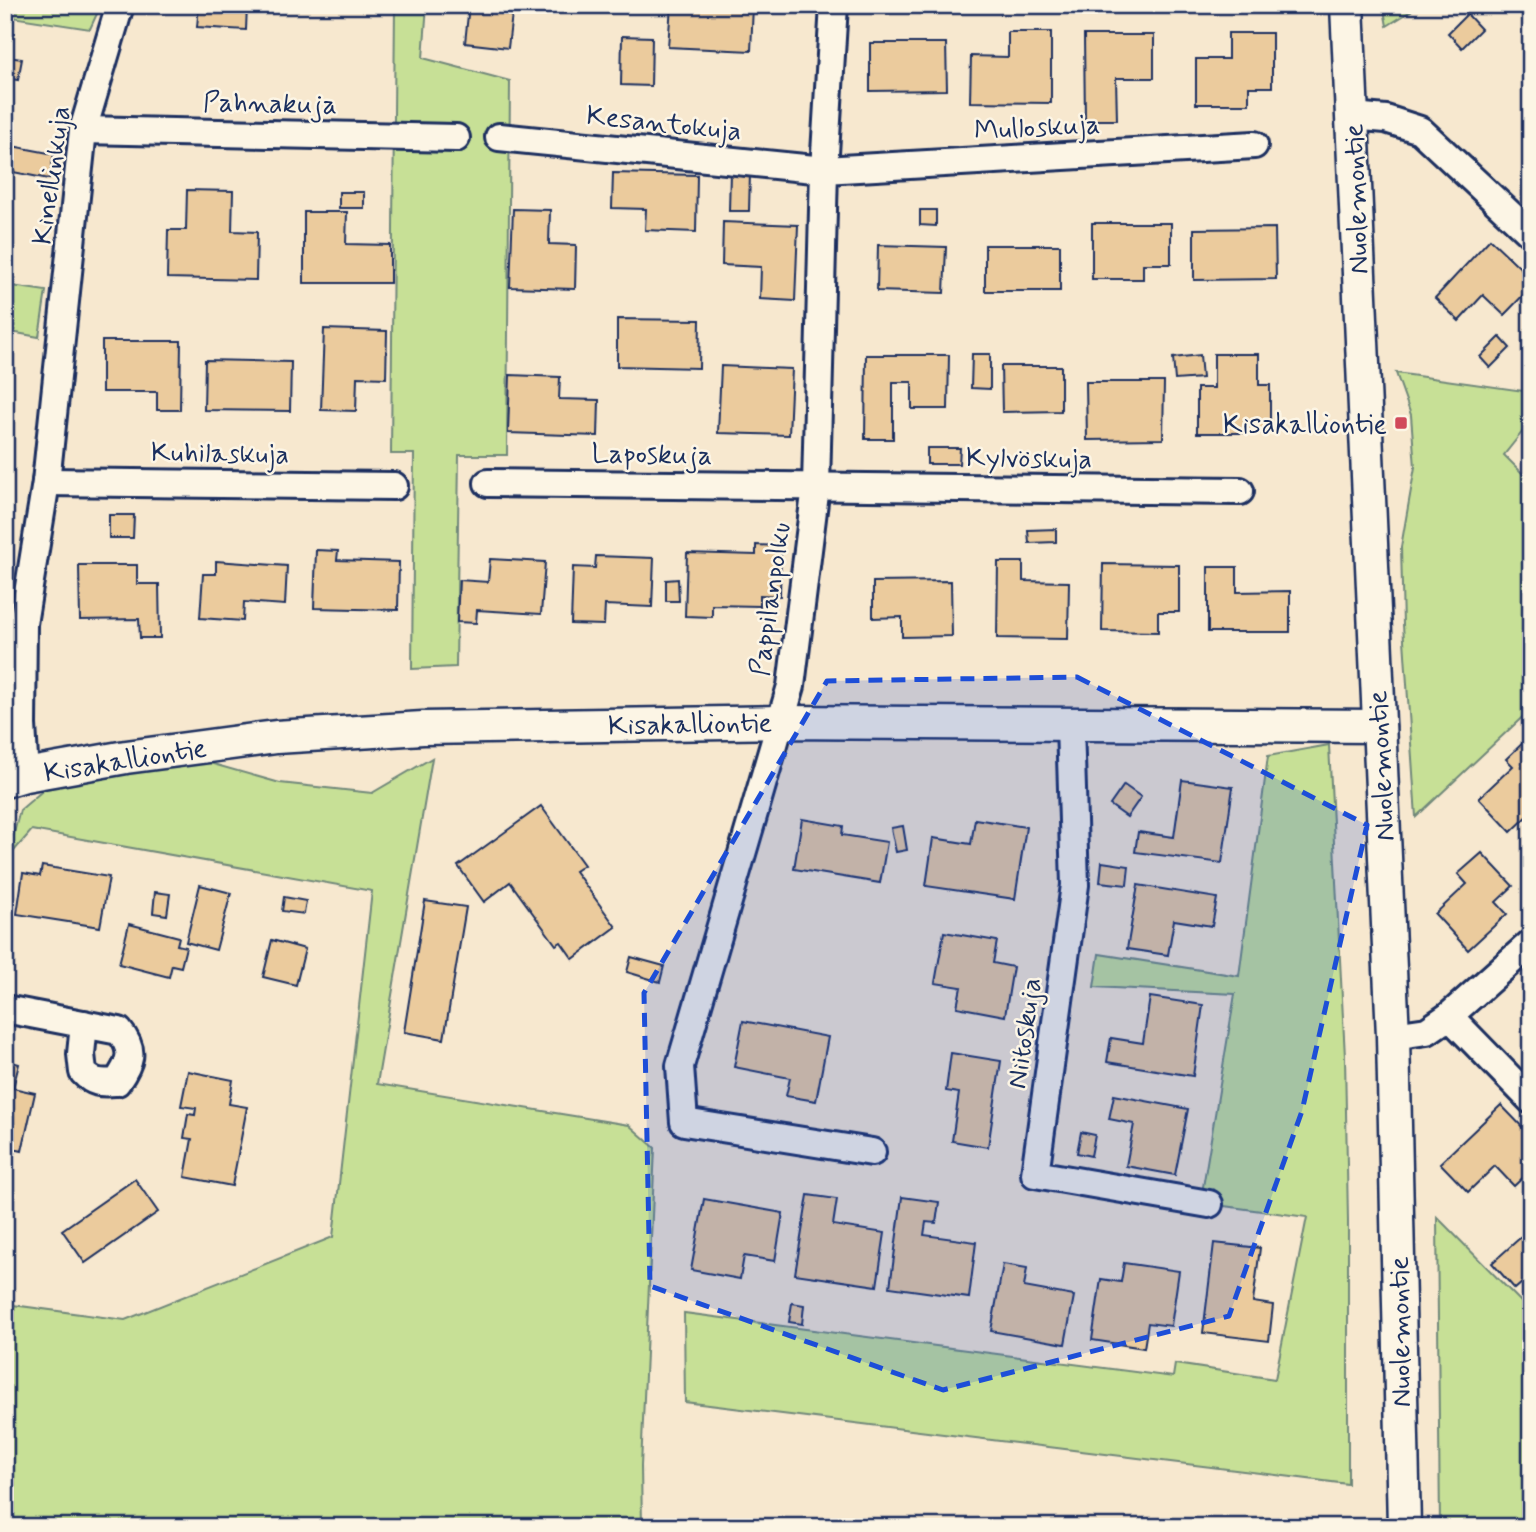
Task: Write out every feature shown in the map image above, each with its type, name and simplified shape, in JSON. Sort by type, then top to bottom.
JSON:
[{"type":"street","name":"Kinellinkuja","points":[[15,778],[22,725],[23,624],[46,482],[83,130],[120,5]]},
{"type":"street","name":"Pappilanpolku","points":[[834,5],[824,170],[816,486],[791,686],[680,1066],[684,1122],[872,1152]]},
{"type":"street","name":"Nuolemontie","points":[[1347,5],[1393,1036],[1404,1527]]},
{"type":"street","points":[[1352,116],[1386,118],[1420,130],[1531,234]]},
{"type":"street","name":"Pahnakuja","points":[[83,130],[456,138]]},
{"type":"street","name":"Kesantokuja","points":[[499,138],[824,170]]},
{"type":"street","name":"Mulloskuja","points":[[824,170],[1254,145]]},
{"type":"street","name":"Kuhilaskuja","points":[[46,482],[394,486]]},
{"type":"street","name":"Laposkuja","points":[[488,483],[816,486]]},
{"type":"street","name":"Kylvöskuja","points":[[816,486],[1240,492]]},
{"type":"street","name":"Kisakalliontie","points":[[15,778],[125,757],[276,737],[423,728],[780,722],[1379,726]]},
{"type":"street","name":"Niitoskuja","points":[[1070,724],[1075,885],[1035,1174],[1209,1203]]},
{"type":"street","points":[[1393,1036],[1427,1031],[1449,1016],[1531,943]]},
{"type":"street","points":[[5,1009],[85,1024]]},
{"type":"street","points":[[1449,1016],[1531,1100]]},
{"type":"highlighted area","points":[[1077,677],[1367,825],[1302,1111],[1229,1316],[943,1390],[650,1286],[644,993],[827,681]]},
{"type":"green space","points":[[5,5],[101,5],[90,29],[5,16]]},
{"type":"green space","points":[[395,5],[427,5],[423,58],[510,81],[507,455],[459,455],[456,667],[412,669],[414,454],[391,454]]},
{"type":"green space","points":[[1383,5],[1415,5],[1411,11],[1387,26]]},
{"type":"green space","points":[[5,285],[46,291],[39,337],[5,331]]},
{"type":"green space","points":[[1396,373],[1531,392],[1531,421],[1504,455],[1531,482],[1531,709],[1416,817],[1403,625],[1401,547],[1415,467],[1411,415]]},
{"type":"green space","points":[[1329,745],[1345,1057],[1348,1484],[685,1402],[684,1313],[1173,1377],[1175,1364],[1275,1379],[1307,1217],[1209,1204],[1202,1193],[1235,994],[1094,987],[1099,954],[1239,976],[1268,756]]},
{"type":"green space","points":[[432,758],[377,1084],[629,1125],[655,1148],[641,1466],[642,1527],[5,1527],[5,1304],[125,1320],[333,1237],[372,891],[32,830],[7,859],[20,810],[54,781],[113,776],[206,762],[280,783],[372,793]]},
{"type":"green space","points":[[1437,1217],[1531,1312],[1531,1527],[1440,1527]]},
{"type":"building","points":[[199,5],[247,5],[246,30],[197,27]]},
{"type":"building","points":[[469,5],[513,5],[508,48],[465,43]]},
{"type":"building","points":[[671,5],[753,5],[751,51],[668,47]]},
{"type":"building","points":[[1467,14],[1481,29],[1462,48],[1448,33]]},
{"type":"building","points":[[1008,32],[1051,32],[1051,103],[970,102],[971,56],[1008,57]]},
{"type":"building","points":[[1228,33],[1272,33],[1272,87],[1249,87],[1249,104],[1196,104],[1196,59],[1228,59]]},
{"type":"building","points":[[1084,35],[1154,35],[1154,78],[1116,78],[1117,120],[1085,120]]},
{"type":"building","points":[[622,36],[652,37],[651,86],[621,85]]},
{"type":"building","points":[[870,43],[946,43],[947,90],[870,91]]},
{"type":"building","points":[[8,57],[22,59],[18,80],[5,78]]},
{"type":"building","points":[[12,146],[54,154],[49,179],[8,171]]},
{"type":"building","points":[[730,172],[750,173],[749,211],[729,211]]},
{"type":"building","points":[[613,173],[697,175],[696,232],[645,230],[646,209],[612,208]]},
{"type":"building","points":[[187,190],[233,191],[232,231],[257,232],[256,280],[167,278],[168,230],[186,230]]},
{"type":"building","points":[[339,192],[364,192],[364,208],[339,208]]},
{"type":"building","points":[[513,209],[550,210],[549,244],[576,245],[575,289],[510,287]]},
{"type":"building","points":[[920,210],[936,210],[936,226],[920,225]]},
{"type":"building","points":[[304,212],[347,212],[346,244],[390,245],[390,283],[304,283]]},
{"type":"building","points":[[723,222],[798,225],[795,301],[760,299],[761,267],[722,265]]},
{"type":"building","points":[[1092,223],[1171,223],[1171,264],[1143,264],[1143,279],[1092,279]]},
{"type":"building","points":[[1275,228],[1276,279],[1194,280],[1194,229]]},
{"type":"building","points":[[1490,239],[1531,278],[1531,287],[1504,315],[1483,295],[1459,321],[1435,298]]},
{"type":"building","points":[[878,245],[946,247],[944,293],[877,291]]},
{"type":"building","points":[[985,245],[1060,245],[1060,291],[985,291]]},
{"type":"building","points":[[617,319],[700,320],[699,368],[617,366]]},
{"type":"building","points":[[324,329],[387,331],[386,378],[357,377],[356,411],[321,410]]},
{"type":"building","points":[[1500,337],[1510,348],[1490,368],[1480,357]]},
{"type":"building","points":[[102,341],[181,341],[180,410],[157,410],[157,392],[102,392]]},
{"type":"building","points":[[972,354],[990,354],[990,389],[971,388]]},
{"type":"building","points":[[1214,354],[1259,354],[1259,385],[1270,385],[1270,433],[1197,433],[1197,388],[1214,388]]},
{"type":"building","points":[[866,355],[949,355],[948,409],[912,409],[912,382],[893,382],[893,439],[865,439]]},
{"type":"building","points":[[1200,355],[1202,378],[1175,380],[1173,358]]},
{"type":"building","points":[[205,360],[291,362],[290,411],[204,410]]},
{"type":"building","points":[[721,366],[792,369],[789,435],[718,433]]},
{"type":"building","points":[[1001,366],[1061,366],[1061,411],[1002,412]]},
{"type":"building","points":[[510,375],[560,377],[559,399],[599,400],[598,436],[508,433]]},
{"type":"building","points":[[1086,382],[1164,382],[1163,439],[1087,440]]},
{"type":"building","points":[[927,448],[960,448],[959,464],[927,464]]},
{"type":"building","points":[[109,515],[134,515],[133,538],[109,538]]},
{"type":"building","points":[[1056,529],[1056,542],[1029,543],[1028,530]]},
{"type":"building","points":[[756,545],[781,546],[780,596],[760,595],[760,606],[712,605],[712,617],[685,616],[687,553],[756,555]]},
{"type":"building","points":[[316,550],[338,551],[337,560],[399,562],[398,610],[314,608]]},
{"type":"building","points":[[596,556],[654,558],[652,607],[605,605],[604,625],[571,624],[573,567],[595,568]]},
{"type":"building","points":[[490,559],[545,562],[541,614],[477,610],[476,623],[457,622],[459,580],[488,582]]},
{"type":"building","points":[[216,561],[287,566],[285,605],[244,602],[243,621],[200,618],[203,574],[216,574]]},
{"type":"building","points":[[998,562],[1023,562],[1023,581],[1069,582],[1068,639],[997,638]]},
{"type":"building","points":[[1103,564],[1179,565],[1179,612],[1158,612],[1158,632],[1102,631]]},
{"type":"building","points":[[79,565],[137,565],[137,584],[159,584],[160,638],[140,638],[139,619],[80,620]]},
{"type":"building","points":[[1208,567],[1237,567],[1237,592],[1290,591],[1290,632],[1208,632]]},
{"type":"building","points":[[678,579],[679,601],[666,601],[666,580]]},
{"type":"building","points":[[951,581],[952,636],[902,637],[902,617],[873,618],[873,582]]},
{"type":"building","points":[[1531,735],[1531,813],[1511,832],[1479,798],[1513,766],[1506,759]]},
{"type":"building","points":[[1182,780],[1233,787],[1222,863],[1135,852],[1138,832],[1174,837]]},
{"type":"building","points":[[1124,785],[1141,797],[1127,817],[1110,805]]},
{"type":"building","points":[[541,806],[584,865],[575,871],[616,927],[573,959],[561,942],[556,945],[510,882],[484,902],[458,866]]},
{"type":"building","points":[[802,819],[843,826],[842,835],[887,842],[880,883],[794,869]]},
{"type":"building","points":[[975,819],[1026,827],[1015,899],[926,886],[933,838],[971,844]]},
{"type":"building","points":[[903,826],[907,850],[896,852],[891,828]]},
{"type":"building","points":[[1482,853],[1513,886],[1496,902],[1507,914],[1468,950],[1435,914],[1467,884],[1458,874]]},
{"type":"building","points":[[1102,862],[1129,866],[1127,885],[1100,882]]},
{"type":"building","points":[[42,866],[109,877],[100,927],[17,914],[23,873],[40,876]]},
{"type":"building","points":[[200,885],[231,893],[216,950],[186,942]]},
{"type":"building","points":[[1138,885],[1217,898],[1212,926],[1174,920],[1168,955],[1127,949]]},
{"type":"building","points":[[155,892],[170,894],[167,915],[153,913]]},
{"type":"building","points":[[284,897],[306,901],[304,914],[282,911]]},
{"type":"building","points":[[425,901],[466,907],[444,1039],[404,1032]]},
{"type":"building","points":[[129,924],[179,937],[177,945],[186,947],[181,967],[172,965],[169,977],[119,964]]},
{"type":"building","points":[[944,932],[997,941],[993,963],[1013,967],[1005,1016],[957,1007],[961,987],[935,983]]},
{"type":"building","points":[[272,940],[305,949],[296,985],[263,977]]},
{"type":"building","points":[[631,957],[664,966],[660,982],[627,972]]},
{"type":"building","points":[[1150,997],[1203,1005],[1193,1076],[1107,1062],[1111,1038],[1143,1043]]},
{"type":"building","points":[[743,1021],[828,1037],[816,1101],[786,1096],[790,1078],[734,1067]]},
{"type":"building","points":[[951,1053],[1001,1061],[988,1147],[952,1141],[959,1093],[946,1091]]},
{"type":"building","points":[[5,1060],[19,1064],[13,1088],[35,1093],[22,1151],[5,1147]]},
{"type":"building","points":[[188,1071],[233,1080],[229,1104],[247,1107],[232,1186],[185,1177],[192,1139],[184,1138],[188,1114],[195,1115],[196,1108],[181,1106]]},
{"type":"building","points":[[1114,1095],[1188,1109],[1175,1175],[1126,1166],[1134,1124],[1109,1119]]},
{"type":"building","points":[[1501,1105],[1531,1136],[1531,1170],[1514,1186],[1495,1166],[1468,1192],[1440,1163]]},
{"type":"building","points":[[1081,1132],[1095,1135],[1091,1156],[1077,1153]]},
{"type":"building","points":[[135,1179],[158,1212],[85,1263],[62,1230]]},
{"type":"building","points":[[808,1195],[837,1199],[833,1225],[885,1233],[877,1286],[795,1274]]},
{"type":"building","points":[[902,1197],[939,1202],[936,1223],[926,1222],[924,1235],[976,1242],[969,1298],[890,1287]]},
{"type":"building","points":[[704,1199],[783,1213],[775,1261],[744,1256],[740,1279],[691,1270]]},
{"type":"building","points":[[1531,1228],[1531,1275],[1515,1289],[1492,1263]]},
{"type":"building","points":[[1214,1243],[1260,1248],[1253,1302],[1273,1305],[1269,1341],[1203,1333]]},
{"type":"building","points":[[1124,1263],[1179,1271],[1171,1326],[1148,1323],[1144,1348],[1092,1340],[1101,1279],[1121,1282]]},
{"type":"building","points":[[1003,1264],[1027,1268],[1024,1287],[1074,1296],[1065,1344],[991,1331]]},
{"type":"building","points":[[792,1303],[804,1305],[802,1324],[789,1322]]},
{"type":"place","name":"Kisakalliontie","points":[[1401,423]]}]
